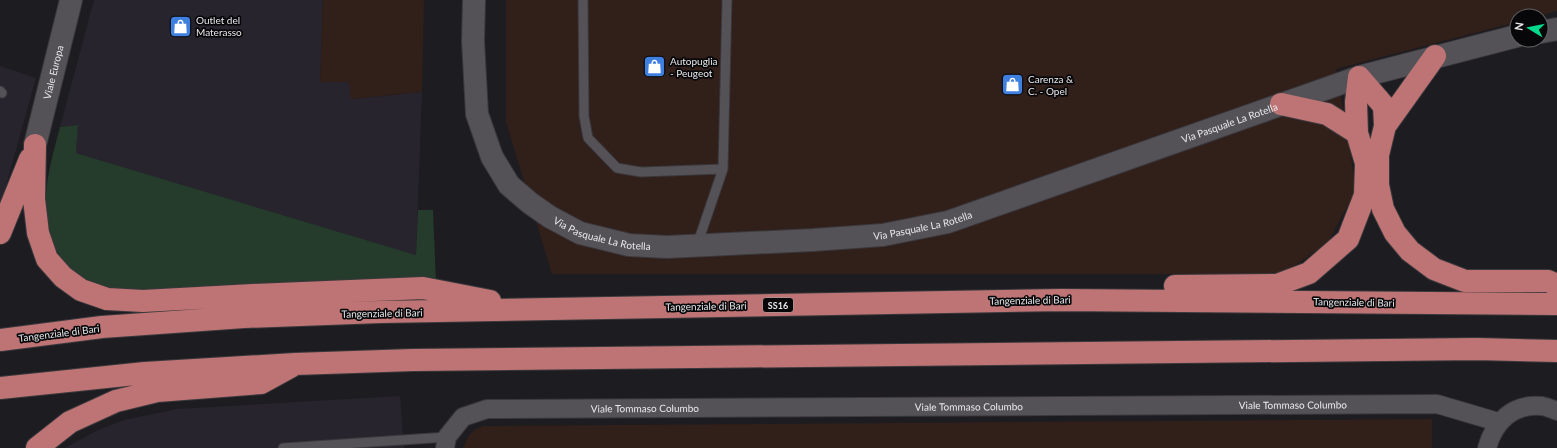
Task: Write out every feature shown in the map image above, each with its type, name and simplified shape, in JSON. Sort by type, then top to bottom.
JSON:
[{"type":"highway","points":[[1385,126],[1436,56]]},
{"type":"highway","points":[[1359,77],[1384,106],[1385,126],[1378,155],[1378,185],[1383,209],[1395,233],[1410,251],[1434,269],[1465,281],[1548,281],[1557,285]]},
{"type":"highway","points":[[1061,300],[1147,286],[1277,285],[1309,273],[1348,239],[1365,195],[1366,163],[1357,133],[1356,102],[1359,77]]},
{"type":"highway","points":[[1281,104],[1327,114],[1357,133]]},
{"type":"highway","points":[[0,233],[35,145]]},
{"type":"highway","points":[[35,145],[34,199],[38,234],[47,259],[63,277],[81,290],[107,299],[143,301],[423,288],[539,310]]},
{"type":"highway","name":"Tangenziale di Bari","points":[[0,340],[102,328],[244,317],[380,312],[1061,300],[1557,304]]},
{"type":"highway","points":[[0,388],[145,373],[295,364],[413,360],[1470,349],[1557,351]]},
{"type":"highway","points":[[37,448],[70,422],[116,401],[157,391],[261,383],[295,364]]},
{"type":"street","name":"Viale Europa","points":[[35,145],[71,0]]},
{"type":"street","name":"Via Pasquale La Rotella","points":[[474,0],[473,41],[477,114],[492,157],[509,185],[530,203],[550,217],[580,233],[629,245],[667,247],[883,235],[948,222],[1359,77],[1509,38]]},
{"type":"street","name":"Viale Tommaso Columbo","points":[[446,442],[463,417],[487,410],[1437,404],[1498,422]]},
{"type":"street","points":[[1487,448],[1490,435],[1498,422],[1511,412],[1526,406],[1542,406],[1557,411]]},
{"type":"lane","points":[[583,0],[584,116],[588,138],[617,168],[640,172],[723,169]]},
{"type":"lane","points":[[697,246],[723,169],[727,0]]},
{"type":"lane","points":[[283,448],[446,442]]},
{"type":"shaded area","points":[[94,0],[323,0],[320,82],[349,82],[352,99],[422,92],[416,255],[76,153],[78,125],[60,127]]},
{"type":"shaded area","points":[[321,0],[424,0],[422,92],[351,99],[349,82],[320,82],[323,1]]},
{"type":"shaded area","points":[[506,0],[1557,0],[1557,11],[1549,13],[1549,8],[1509,8],[1509,24],[1336,69],[1350,148],[1355,192],[1327,244],[1282,274],[552,274],[506,122]]},
{"type":"shaded area","points":[[0,66],[36,78],[0,207]]},
{"type":"shaded area","points":[[400,396],[404,448],[65,448],[98,430],[124,420],[177,409]]},
{"type":"shaded area","points":[[1432,419],[1432,448],[463,448],[469,435],[476,429],[483,426]]},
{"type":"green space","points":[[78,125],[76,153],[416,255],[418,210],[433,210],[436,282],[108,292],[80,277],[69,269],[52,241],[47,225],[46,192],[48,176],[60,127]]},
{"type":"place","name":"Outlet del Materasso","points":[[181,26]]},
{"type":"place","name":"Autopuglia - Peugeot","points":[[654,67]]},
{"type":"place","name":"Carenza & C. - Opel","points":[[1013,85]]}]
